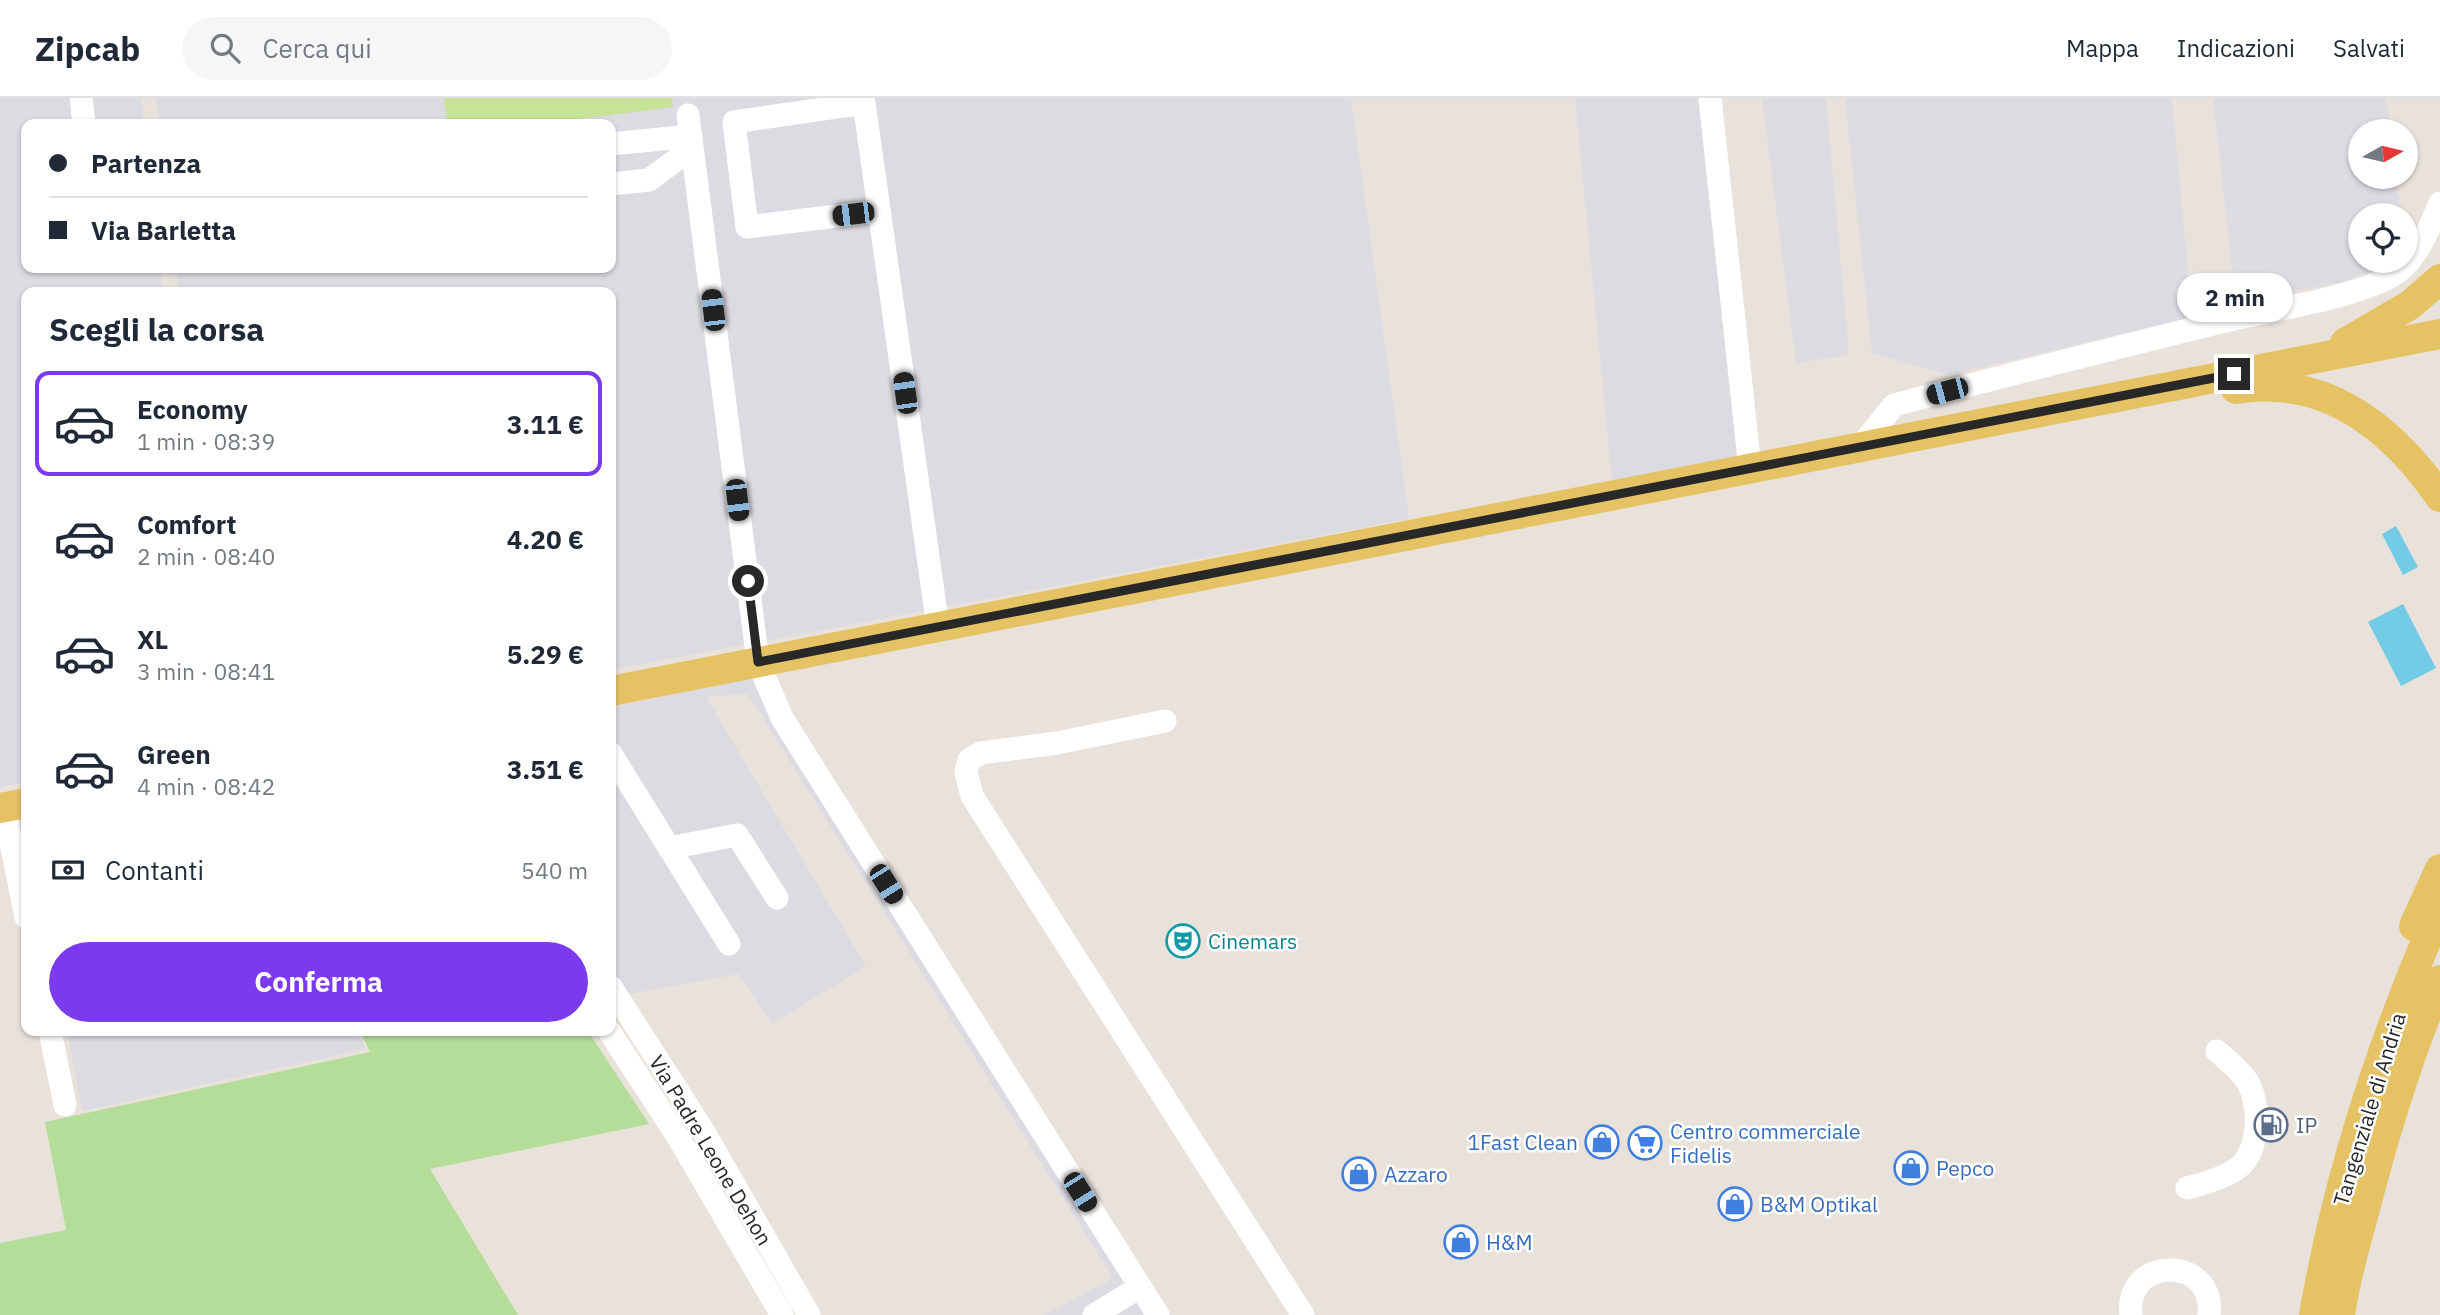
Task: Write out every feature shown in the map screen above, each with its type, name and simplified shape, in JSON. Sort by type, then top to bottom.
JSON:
[{"type":"main road","points":[[2315,358],[2386,320],[2432,289],[2440,279]]},
{"type":"main road","points":[[616,690],[2440,334]]},
{"type":"main road","points":[[2045,411],[2093,414],[2259,385],[2310,390],[2364,416],[2403,451],[2440,497]]},
{"type":"main road","points":[[2388,1043],[2392,991],[2399,963],[2440,869]]},
{"type":"main road","name":"Tangenziale di Andria","points":[[2314,1315],[2353,1144],[2413,970],[2440,909]]},
{"type":"main road","name":"Tangenziale di Andria","points":[[2340,1315],[2344,1286],[2404,1071],[2440,980]]},
{"type":"street","points":[[81,98],[83,119]]},
{"type":"street","points":[[1710,98],[1750,468]]},
{"type":"street","points":[[879,211],[747,226],[734,121],[864,103],[938,627]]},
{"type":"street","points":[[616,143],[690,133]]},
{"type":"street","points":[[616,183],[649,180],[690,133]]},
{"type":"street","points":[[690,133],[758,662],[782,718],[1157,1315]]},
{"type":"street","points":[[1861,446],[1894,405],[2229,320],[2332,298],[2377,282],[2403,269],[2427,231],[2440,203]]},
{"type":"street","points":[[1166,721],[1057,743],[981,753],[969,760],[966,772],[972,796],[1303,1315]]},
{"type":"street","points":[[616,762],[729,944]]},
{"type":"street","points":[[10,806],[21,882]]},
{"type":"street","points":[[669,848],[737,835],[777,898]]},
{"type":"street","name":"Via Padre Leone Dehon","points":[[616,995],[704,1132],[809,1315]]},
{"type":"street","points":[[51,1036],[65,1105]]},
{"type":"street","name":"Via Padre Leone Dehon","points":[[613,1036],[678,1137],[782,1315]]},
{"type":"street","points":[[2187,1188],[2239,1168],[2249,1153],[2259,1115],[2246,1079],[2217,1051]]},
{"type":"street","points":[[2131,1315],[2132,1296],[2140,1283],[2152,1273],[2166,1269],[2180,1270],[2202,1285],[2207,1297],[2209,1315]]},
{"type":"street","points":[[1094,1315],[1140,1287]]},
{"type":"shaded area","points":[[0,98],[141,98],[143,119],[21,119],[21,273],[161,273],[162,287],[21,287],[21,783],[0,787]]},
{"type":"shaded area","points":[[156,98],[1351,98],[1409,519],[616,669],[616,287],[178,287],[177,273],[616,273],[616,119],[158,119]]},
{"type":"shaded area","points":[[1575,98],[1698,98],[1737,458],[1612,481]]},
{"type":"shaded area","points":[[1762,98],[1826,98],[1849,355],[1796,363]]},
{"type":"shaded area","points":[[1845,98],[2172,98],[2192,317],[1950,375],[1872,353]]},
{"type":"shaded area","points":[[2213,98],[2386,98],[2389,119],[2348,119],[2348,189],[2398,189],[2399,203],[2348,203],[2348,273],[2366,273],[2342,282],[2236,304]]},
{"type":"shaded area","points":[[768,675],[1166,1315],[1045,1315],[1113,1278],[748,694],[706,697],[866,966],[772,1024],[739,974],[629,994],[616,990],[616,706]]},
{"type":"shaded area","points":[[68,1036],[359,1036],[366,1049],[82,1111]]},
{"type":"green space","points":[[444,98],[672,98],[673,107],[580,119],[446,119]]},
{"type":"green space","points":[[362,1036],[591,1036],[649,1124],[430,1169],[518,1315],[0,1315],[0,1243],[66,1230],[45,1122],[370,1052]]},
{"type":"water","points":[[2396,526],[2418,567],[2403,575],[2382,534]]},
{"type":"water","points":[[2403,604],[2436,668],[2401,686],[2368,622]]},
{"type":"place","name":"Cinemars","points":[[1183,941]]},
{"type":"place","name":"IP","points":[[2271,1125]]},
{"type":"place","name":"1Fast Clean","points":[[1602,1142]]},
{"type":"place","name":"Centro commerciale Fidelis","points":[[1645,1143]]},
{"type":"place","name":"Pepco","points":[[1911,1168]]},
{"type":"place","name":"Azzaro","points":[[1359,1174]]},
{"type":"place","name":"B&M Optikal","points":[[1735,1204]]},
{"type":"place","name":"H&M","points":[[1461,1242]]},
{"type":"route","points":[[748,581],[758,662],[2234,374]]}]
